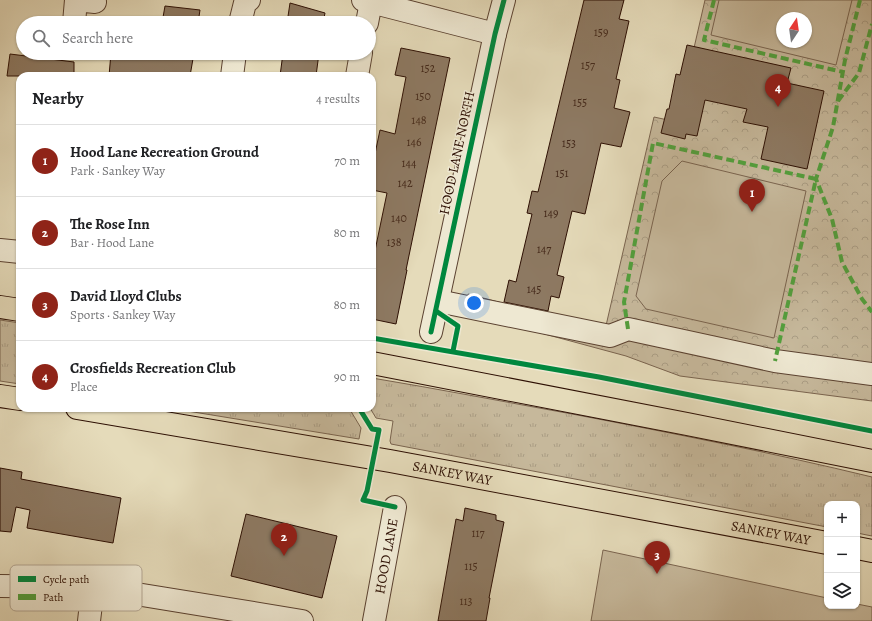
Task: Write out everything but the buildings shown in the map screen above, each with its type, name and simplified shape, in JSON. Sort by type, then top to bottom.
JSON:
[{"type":"highway","points":[[0,307],[16,309]]},
{"type":"highway","points":[[376,365],[872,461]]},
{"type":"highway","points":[[0,396],[16,398]]},
{"type":"highway","name":"SANKEY WAY","points":[[100,412],[398,463],[824,542]]},
{"type":"highway","points":[[860,549],[872,551]]},
{"type":"street","points":[[242,16],[245,3],[249,0]]},
{"type":"street","name":"HOOD LANE NORTH","points":[[431,332],[495,34],[504,0]]},
{"type":"street","points":[[77,16],[82,1]]},
{"type":"street","points":[[367,8],[495,34]]},
{"type":"street","points":[[233,72],[234,60]]},
{"type":"street","points":[[358,72],[360,60]]},
{"type":"street","points":[[0,250],[16,252]]},
{"type":"street","points":[[438,301],[610,336],[628,329],[775,361],[872,374]]},
{"type":"street","name":"HOOD LANE","points":[[374,621],[380,581],[395,507]]},
{"type":"street","points":[[0,586],[10,586]]},
{"type":"street","points":[[142,597],[247,617],[302,621]]},
{"type":"street","points":[[90,621],[91,611]]},
{"type":"green space","points":[[705,0],[872,0],[872,401],[680,376],[626,356],[478,316],[467,316],[468,294],[605,330],[654,117],[677,122]]},
{"type":"green space","points":[[719,0],[852,0],[836,65],[711,35]]},
{"type":"green space","points":[[682,161],[806,191],[774,338],[646,309],[636,296],[662,181]]},
{"type":"green space","points":[[0,320],[16,322],[16,383],[0,381]]},
{"type":"green space","points":[[376,379],[647,428],[835,468],[872,477],[872,536],[860,534],[860,501],[824,501],[824,526],[391,444],[390,441],[393,421],[376,418],[372,412],[376,412]]},
{"type":"green space","points":[[194,412],[351,412],[361,428],[359,439]]},
{"type":"green space","points":[[603,550],[824,597],[824,609],[860,609],[860,605],[872,607],[872,621],[591,621]]},
{"type":"marked path","points":[[714,0],[704,40],[843,72]]},
{"type":"marked path","points":[[860,0],[845,60],[833,127],[816,179],[832,219],[842,262],[862,299],[872,312]]},
{"type":"marked path","points":[[838,101],[859,73],[872,24]]},
{"type":"marked path","points":[[628,329],[624,302],[653,143],[816,179],[775,361]]},
{"type":"cycle path","points":[[431,332],[495,34],[504,0]]},
{"type":"cycle path","points":[[436,311],[458,326],[453,351]]},
{"type":"cycle path","points":[[376,339],[599,377],[872,431]]},
{"type":"cycle path","points":[[361,412],[372,429],[379,430],[367,491],[363,500],[395,507]]},
{"type":"place","name":"Crosfields Recreation Club","points":[[778,107]]},
{"type":"place","name":"Hood Lane Recreation Ground","points":[[752,212]]},
{"type":"place","name":"The Rose Inn","points":[[284,556]]},
{"type":"place","name":"David Lloyd Clubs","points":[[657,574]]}]
